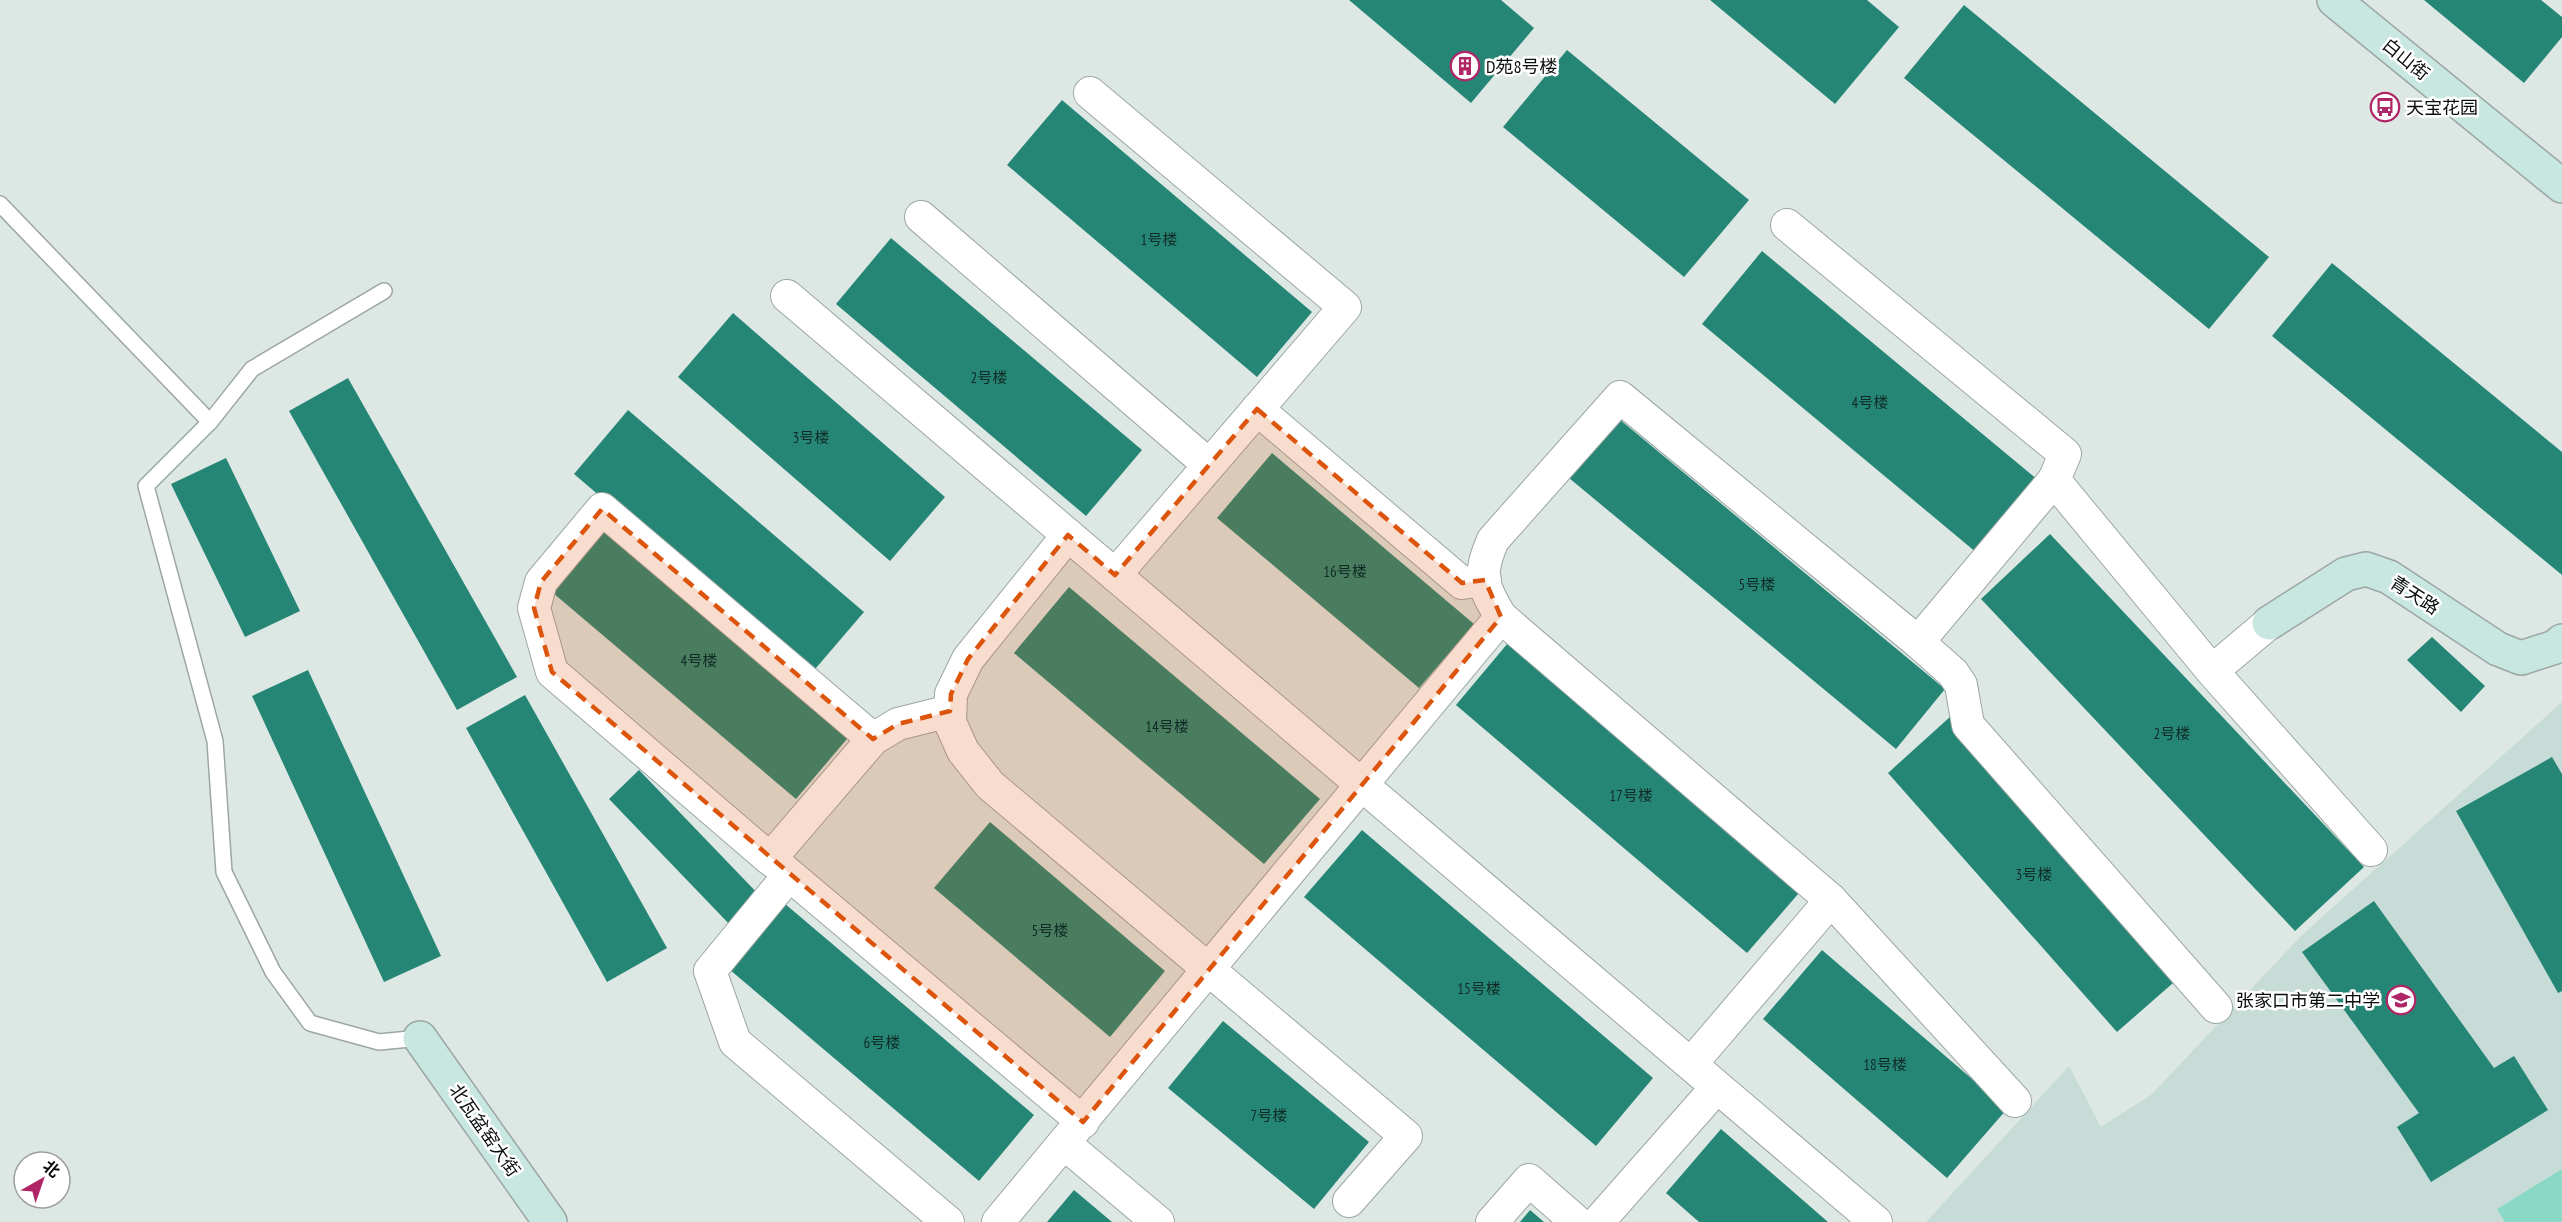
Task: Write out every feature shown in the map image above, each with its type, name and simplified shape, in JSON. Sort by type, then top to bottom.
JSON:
[{"type":"street","name":"白山街","points":[[2334,0],[2562,186]]},
{"type":"street","points":[[1090,93],[1345,307],[1115,575]]},
{"type":"street","points":[[921,217],[1209,465]]},
{"type":"street","points":[[1787,225],[2065,454],[2054,480],[1918,642]]},
{"type":"street","points":[[787,296],[1876,1222]]},
{"type":"street","points":[[2015,1101],[1831,900],[1501,617],[1488,596],[1482,566],[1493,540],[1620,397],[1953,673],[1961,685],[1968,725],[2216,1007]]},
{"type":"street","points":[[1257,409],[1462,583],[1485,580]]},
{"type":"street","points":[[2054,480],[2212,671],[2372,850]]},
{"type":"street","points":[[873,739],[602,509],[541,582],[534,608],[552,672],[780,867],[1074,1133],[1158,1222]]},
{"type":"street","points":[[1068,535],[968,659],[951,694],[950,722],[963,752],[990,785],[1406,1136],[1348,1202]]},
{"type":"street","name":"青天路","points":[[2269,623],[2346,574],[2366,569],[2389,577],[2498,649],[2521,658],[2555,647],[2562,641]]},
{"type":"street","points":[[998,1222],[1501,617]]},
{"type":"street","points":[[2212,671],[2269,623]]},
{"type":"street","points":[[948,1222],[735,1042],[710,971],[780,867],[873,739],[898,724],[950,711]]},
{"type":"street","points":[[1691,1064],[1831,900]]},
{"type":"street","name":"北瓦盆窑大街","points":[[420,1038],[550,1222]]},
{"type":"street","points":[[1598,1222],[1717,1087]]},
{"type":"street","points":[[1492,1222],[1529,1180],[1577,1222]]},
{"type":"lane","points":[[0,204],[210,422]]},
{"type":"lane","points":[[384,291],[252,369],[210,422],[146,486],[215,741],[224,872],[273,972],[310,1023],[379,1042],[420,1038]]},
{"type":"highlighted area","points":[[1257,409],[1462,583],[1485,580],[1501,617],[1083,1122],[552,672],[534,608],[541,582],[602,509],[873,739],[898,724],[950,711],[951,694],[968,659],[1068,535],[1115,575]]},
{"type":"shaded area","name":"张家口市第二中学","points":[[2562,702],[2562,1222],[1926,1222],[2069,1066],[2101,1127],[2152,1094],[2302,935]]},
{"type":"green space","points":[[2562,1169],[2562,1222],[2505,1222],[2497,1209]]},
{"type":"building","name":"D苑8号楼","points":[[1349,0],[1501,0],[1534,28],[1471,103]]},
{"type":"building","points":[[1710,0],[1867,0],[1899,27],[1835,104]]},
{"type":"building","points":[[2424,0],[2541,0],[2562,17],[2562,37],[2524,83]]},
{"type":"building","points":[[1964,5],[2269,257],[2209,329],[1904,78]]},
{"type":"building","points":[[1567,50],[1749,200],[1684,277],[1503,127]]},
{"type":"building","points":[[1062,100],[1312,312],[1257,377],[1007,165]]},
{"type":"building","points":[[891,238],[1142,450],[1086,516],[836,304]]},
{"type":"building","points":[[1762,251],[2038,480],[1977,553],[1702,324]]},
{"type":"building","points":[[2332,263],[2562,452],[2562,575],[2272,336]]},
{"type":"building","points":[[733,313],[945,497],[890,561],[678,377]]},
{"type":"building","points":[[348,378],[517,677],[457,710],[289,411]]},
{"type":"building","points":[[628,410],[864,612],[810,675],[574,474]]},
{"type":"building","points":[[1619,419],[1945,689],[1896,749],[1569,478]]},
{"type":"building","points":[[1272,453],[1474,624],[1419,688],[1217,518]]},
{"type":"building","points":[[226,458],[300,611],[245,637],[171,484]]},
{"type":"building","points":[[602,521],[852,733],[796,799],[546,587]]},
{"type":"building","points":[[2050,534],[2364,867],[2295,931],[1981,599]]},
{"type":"building","points":[[1069,587],[1320,799],[1264,864],[1014,653]]},
{"type":"building","points":[[1513,637],[1805,886],[1747,953],[1456,705]]},
{"type":"building","points":[[2432,637],[2485,686],[2461,712],[2407,660]]},
{"type":"building","points":[[308,670],[441,956],[384,982],[252,696]]},
{"type":"building","points":[[525,695],[667,948],[607,982],[466,728]]},
{"type":"building","points":[[1951,716],[2181,976],[2117,1032],[1888,773]]},
{"type":"building","points":[[2552,757],[2562,774],[2562,991],[2558,993],[2456,811]]},
{"type":"building","points":[[639,770],[763,899],[733,928],[609,799]]},
{"type":"building","points":[[990,822],[1165,971],[1110,1037],[934,888]]},
{"type":"building","points":[[1362,830],[1653,1078],[1596,1146],[1304,897]]},
{"type":"building","points":[[2374,901],[2494,1068],[2514,1056],[2548,1110],[2431,1182],[2397,1127],[2419,1113],[2302,952]]},
{"type":"building","points":[[784,903],[1034,1115],[979,1181],[729,969]]},
{"type":"building","points":[[1822,950],[2007,1109],[1947,1178],[1763,1019]]},
{"type":"building","points":[[1223,1021],[1369,1142],[1314,1209],[1168,1088]]},
{"type":"building","points":[[1721,1129],[1828,1222],[1699,1222],[1666,1193]]},
{"type":"building","points":[[1074,1190],[1112,1222],[1047,1222]]},
{"type":"building","points":[[1530,1210],[1544,1222],[1520,1222]]},
{"type":"place","name":"D苑8号楼","points":[[1465,66]]},
{"type":"place","name":"天宝花园","points":[[2385,107]]},
{"type":"place","name":"张家口市第二中学","points":[[2401,1000]]}]
